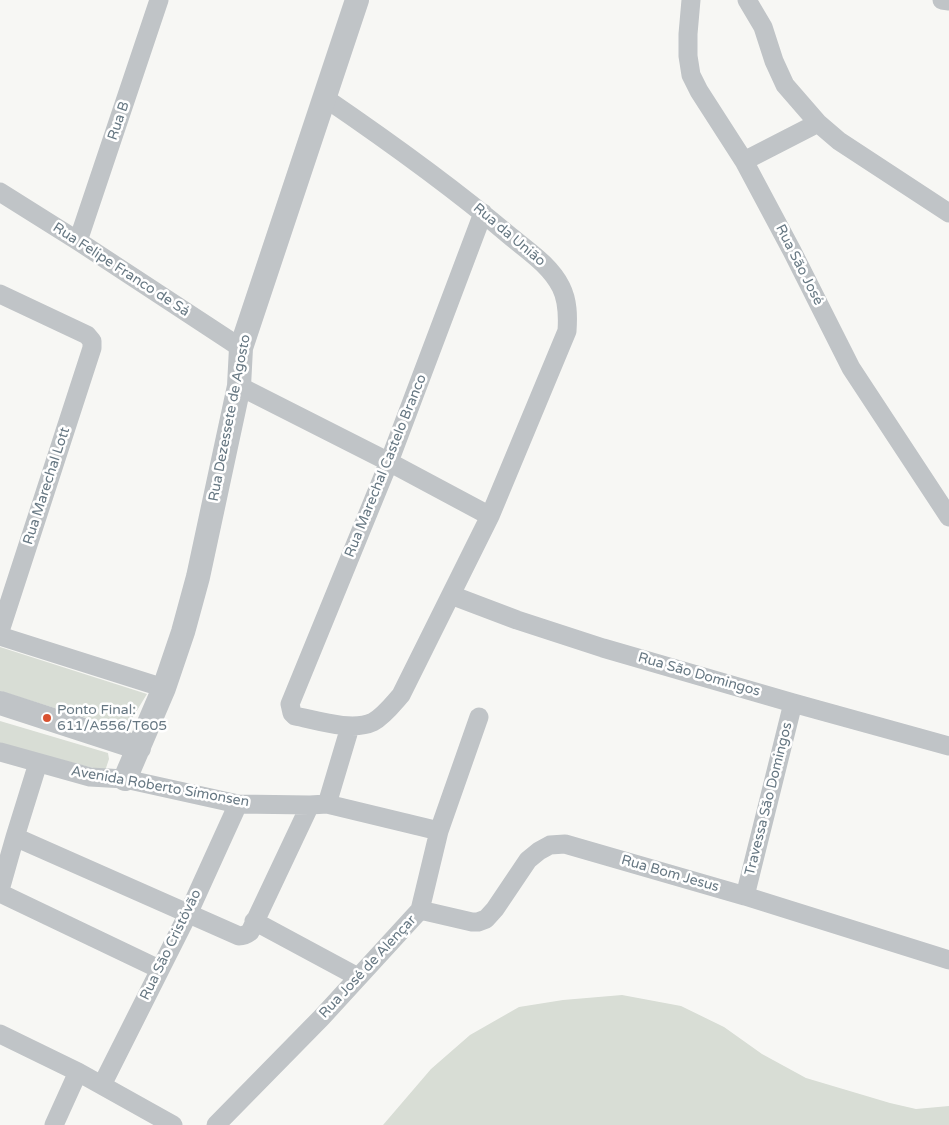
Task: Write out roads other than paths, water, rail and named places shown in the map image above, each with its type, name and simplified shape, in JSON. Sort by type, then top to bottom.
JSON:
[{"type":"street","name":"Rua B","points":[[78,241],[159,0]]},
{"type":"street","name":"Rua Dezessete de Agosto","points":[[125,780],[164,688],[183,632],[198,577],[239,386],[241,348],[357,0]]},
{"type":"street","name":"Rua São José","points":[[691,0],[688,34],[688,56],[691,75],[699,91],[744,161],[851,368],[949,517]]},
{"type":"street","points":[[747,0],[763,27],[774,61],[785,85],[818,124],[839,141],[949,213]]},
{"type":"street","points":[[942,0],[949,1]]},
{"type":"street","name":"Rua da União","points":[[325,98],[395,146],[484,213],[550,270],[562,288],[568,309],[567,331],[490,516]]},
{"type":"street","points":[[744,161],[818,124]]},
{"type":"street","name":"Rua Felipe Franco de Sá","points":[[0,192],[241,348]]},
{"type":"street","name":"Rua Marechal Castelo Branco","points":[[350,727],[295,716],[292,713],[290,704],[389,462],[484,213]]},
{"type":"street","name":"Rua Marechal Lott","points":[[0,294],[87,335],[92,341],[88,361],[0,631]]},
{"type":"street","points":[[14,837],[239,936],[247,935],[318,804],[350,727],[373,722],[401,695],[451,595],[490,516],[239,386]]},
{"type":"street","name":"Rua São Domingos","points":[[451,595],[517,620],[595,645],[949,746]]},
{"type":"street","points":[[0,636],[164,688]]},
{"type":"street","points":[[0,703],[139,748]]},
{"type":"street","name":"Travessa São Domingos","points":[[745,896],[793,703]]},
{"type":"street","name":"Rua José de Alençar","points":[[216,1125],[322,1017],[420,910],[439,831],[479,717]]},
{"type":"street","name":"Avenida Roberto Símonsen","points":[[0,752],[90,777],[125,780],[238,804],[318,804],[439,831]]},
{"type":"street","points":[[38,763],[1,885],[159,969]]},
{"type":"street","name":"Rua São Cristóvão","points":[[102,1085],[188,914],[238,804]]},
{"type":"street","name":"Rua Bom Jesus","points":[[420,910],[472,922],[486,919],[495,909],[528,860],[550,846],[565,844],[745,896],[949,960]]},
{"type":"street","points":[[254,922],[358,977]]},
{"type":"street","points":[[0,1034],[78,1072],[173,1125]]},
{"type":"street","points":[[54,1125],[78,1072]]},
{"type":"place","name":"Ponto Final: 611/A556/T605","points":[[47,718]]}]
